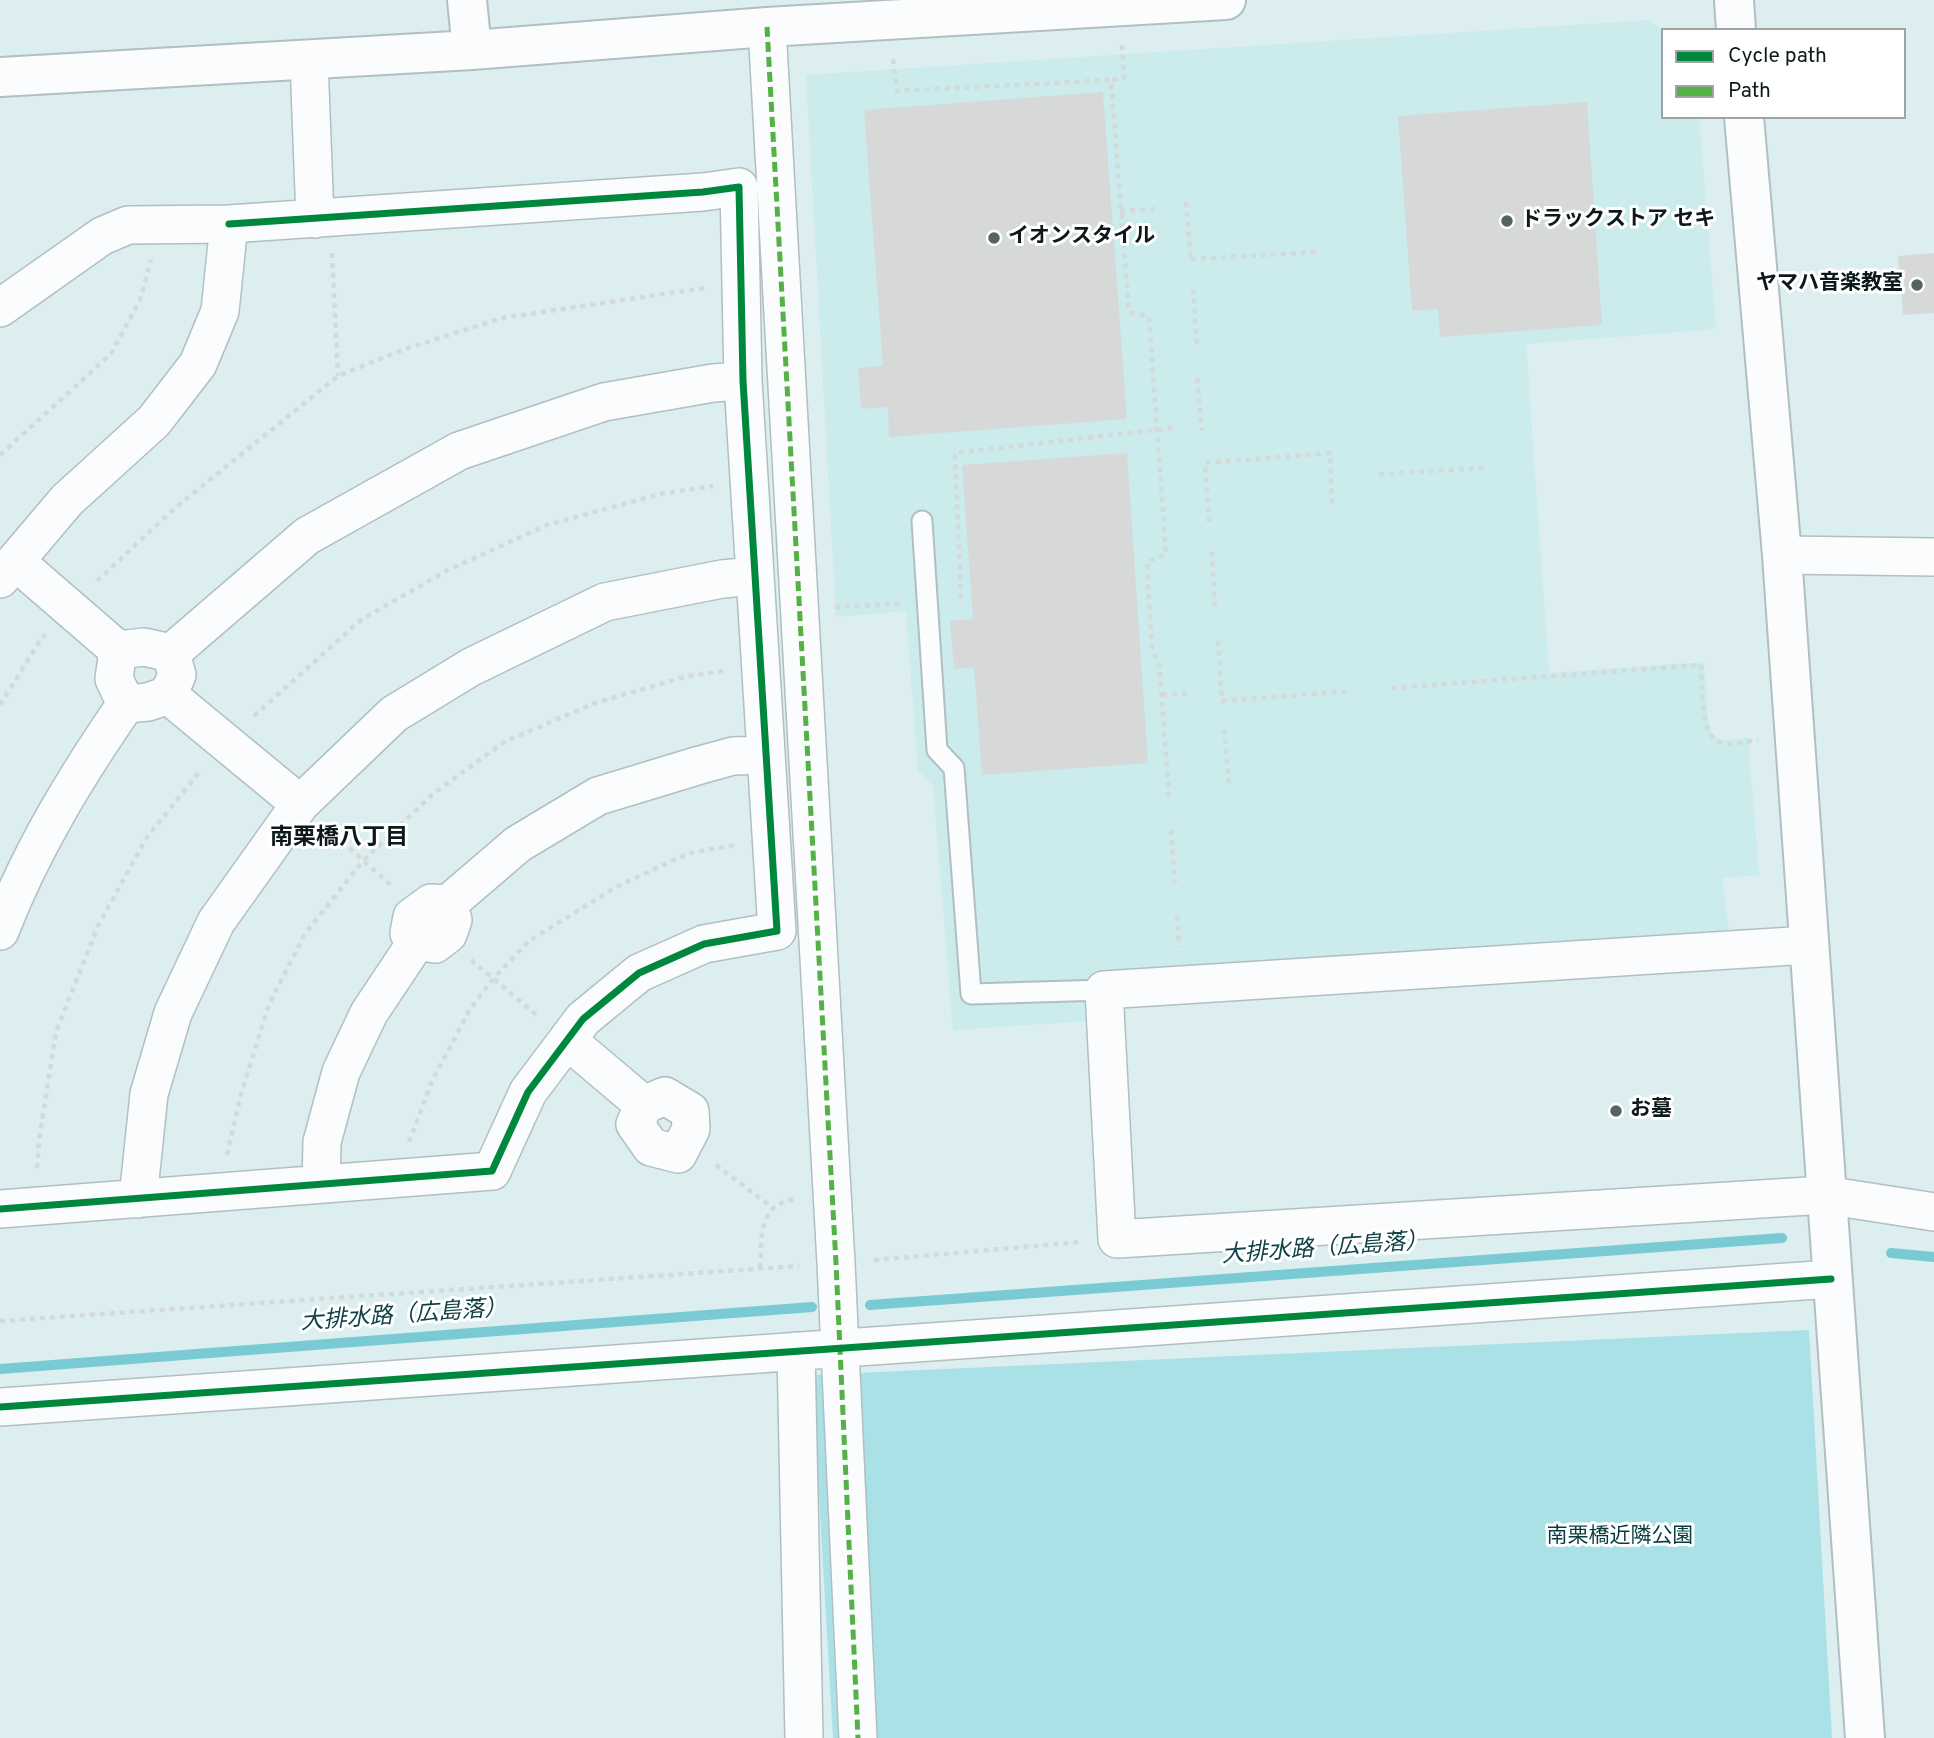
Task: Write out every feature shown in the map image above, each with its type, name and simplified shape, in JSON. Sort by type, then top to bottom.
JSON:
[{"type":"street","points":[[467,0],[472,50]]},
{"type":"street","points":[[0,77],[472,50],[767,14],[1226,0]]},
{"type":"street","points":[[1734,0],[1736,28]]},
{"type":"street","points":[[767,14],[836,1263],[858,1738]]},
{"type":"street","points":[[309,60],[322,218]]},
{"type":"street","points":[[1744,119],[1782,555],[1865,1738]]},
{"type":"street","points":[[0,318],[102,236],[128,225],[229,224],[689,193],[739,187],[743,381],[777,932],[704,944],[639,973],[583,1019],[528,1092],[492,1171],[0,1209]]},
{"type":"street","points":[[171,653],[144,647],[118,650],[70,608],[7,570],[67,500],[154,421],[198,364],[220,311],[229,224]]},
{"type":"street","points":[[171,653],[307,536],[459,451],[604,402],[713,383],[743,381]]},
{"type":"street","points":[[1782,555],[1934,557]]},
{"type":"street","points":[[138,1199],[149,1094],[173,1013],[216,922],[300,804],[394,714],[471,667],[606,602],[722,579],[755,576]]},
{"type":"street","points":[[118,650],[114,679],[126,704]]},
{"type":"street","points":[[126,704],[148,702],[168,695],[177,675],[171,653]]},
{"type":"street","points":[[168,695],[300,804]]},
{"type":"street","points":[[0,931],[13,897],[73,782],[126,704]]},
{"type":"street","points":[[321,1184],[322,1142],[341,1072],[369,1013],[432,923],[518,845],[598,796],[711,762],[733,757],[766,755]]},
{"type":"street","points":[[1808,945],[1104,990],[1118,1239],[1825,1195],[1934,1212]]},
{"type":"street","points":[[567,1040],[644,1105],[665,1096],[690,1111],[691,1129],[684,1141]]},
{"type":"street","points":[[0,1407],[1832,1279]]},
{"type":"street","points":[[796,1351],[804,1738]]},
{"type":"lane","points":[[922,521],[937,750],[954,768],[971,994],[1104,990]]},
{"type":"path","points":[[893,59],[897,91],[1111,80],[1124,79],[1122,45]]},
{"type":"path","points":[[1111,80],[1129,312],[1149,317],[1166,554],[1147,562],[1152,651],[1159,662],[1169,797]]},
{"type":"path","points":[[1186,202],[1191,261],[1321,252]]},
{"type":"path","points":[[1120,211],[1156,209]]},
{"type":"path","points":[[322,218],[338,376]]},
{"type":"path","points":[[0,455],[111,354],[140,300],[153,251],[154,225]]},
{"type":"path","points":[[0,705],[39,642],[70,608],[175,508],[338,376],[405,349],[502,318],[711,287]]},
{"type":"path","points":[[1193,289],[1197,345]]},
{"type":"path","points":[[1197,378],[1202,431]]},
{"type":"path","points":[[961,599],[955,453],[1173,428]]},
{"type":"path","points":[[1209,523],[1205,463],[1330,453],[1332,509]]},
{"type":"path","points":[[1379,474],[1486,468]]},
{"type":"path","points":[[1331,477],[1338,476]]},
{"type":"path","points":[[42,1206],[37,1181],[39,1140],[56,1032],[93,938],[147,837],[226,743],[282,689],[361,620],[446,571],[547,526],[660,494],[720,485]]},
{"type":"path","points":[[1212,552],[1215,608]]},
{"type":"path","points":[[799,608],[903,603]]},
{"type":"path","points":[[1218,641],[1222,701],[1352,691]]},
{"type":"path","points":[[1392,688],[1701,665],[1706,729],[1713,738],[1720,742],[1733,743],[1763,739]]},
{"type":"path","points":[[1162,695],[1192,693]]},
{"type":"path","points":[[1224,729],[1229,783]]},
{"type":"path","points":[[300,804],[493,979],[567,1040]]},
{"type":"path","points":[[1171,830],[1175,883]]},
{"type":"path","points":[[395,1179],[432,1081],[470,1009],[493,979],[530,941],[616,887],[689,853],[739,844]]},
{"type":"path","points":[[684,1141],[773,1208]]},
{"type":"path","points":[[760,1268],[762,1230],[768,1212],[784,1200],[832,1197]]},
{"type":"path","points":[[0,1321],[836,1263],[1118,1239]]},
{"type":"shaded area","points":[[1650,20],[1661,29],[1661,119],[1699,119],[1716,329],[1526,344],[1549,673],[1704,662],[1709,729],[1717,739],[1748,738],[1759,875],[1722,878],[1729,930],[1086,978],[1089,1021],[953,1030],[933,786],[918,770],[906,611],[836,617],[806,75]]},
{"type":"green space","name":"南栗橋近隣公園","points":[[1809,1330],[1832,1738],[833,1738],[812,1375]]},
{"type":"building","name":"イオンスタイル","points":[[1103,92],[1127,419],[889,437],[888,407],[861,409],[858,368],[883,366],[864,110]]},
{"type":"building","points":[[1587,102],[1602,325],[1440,337],[1438,309],[1412,311],[1398,116]]},
{"type":"building","name":"ヤマハ音楽教室","points":[[1934,253],[1934,313],[1903,315],[1898,256]]},
{"type":"building","points":[[1127,453],[1148,763],[982,775],[974,667],[954,669],[950,621],[973,619],[962,465]]},
{"type":"waterway","name":"大排水路（広島落）","points":[[870,1305],[1782,1238]]},
{"type":"waterway","name":"大排水路（広島落）","points":[[1891,1253],[1934,1257]]},
{"type":"waterway","name":"大排水路（広島落）","points":[[0,1369],[812,1307]]},
{"type":"marked path","points":[[767,27],[836,1263],[858,1738]]},
{"type":"cycle path","points":[[0,1209],[492,1171],[528,1092],[583,1019],[639,973],[704,944],[777,931],[743,381],[739,187],[703,192],[229,224]]},
{"type":"cycle path","points":[[0,1407],[1831,1279]]},
{"type":"place","name":"ドラックストア セキ","points":[[1507,221]]},
{"type":"place","name":"イオンスタイル","points":[[994,238]]},
{"type":"place","name":"ヤマハ音楽教室","points":[[1917,285]]},
{"type":"place","name":"お墓","points":[[1616,1111]]},
{"type":"district","name":"南栗橋八丁目","points":[[339,839]]}]
